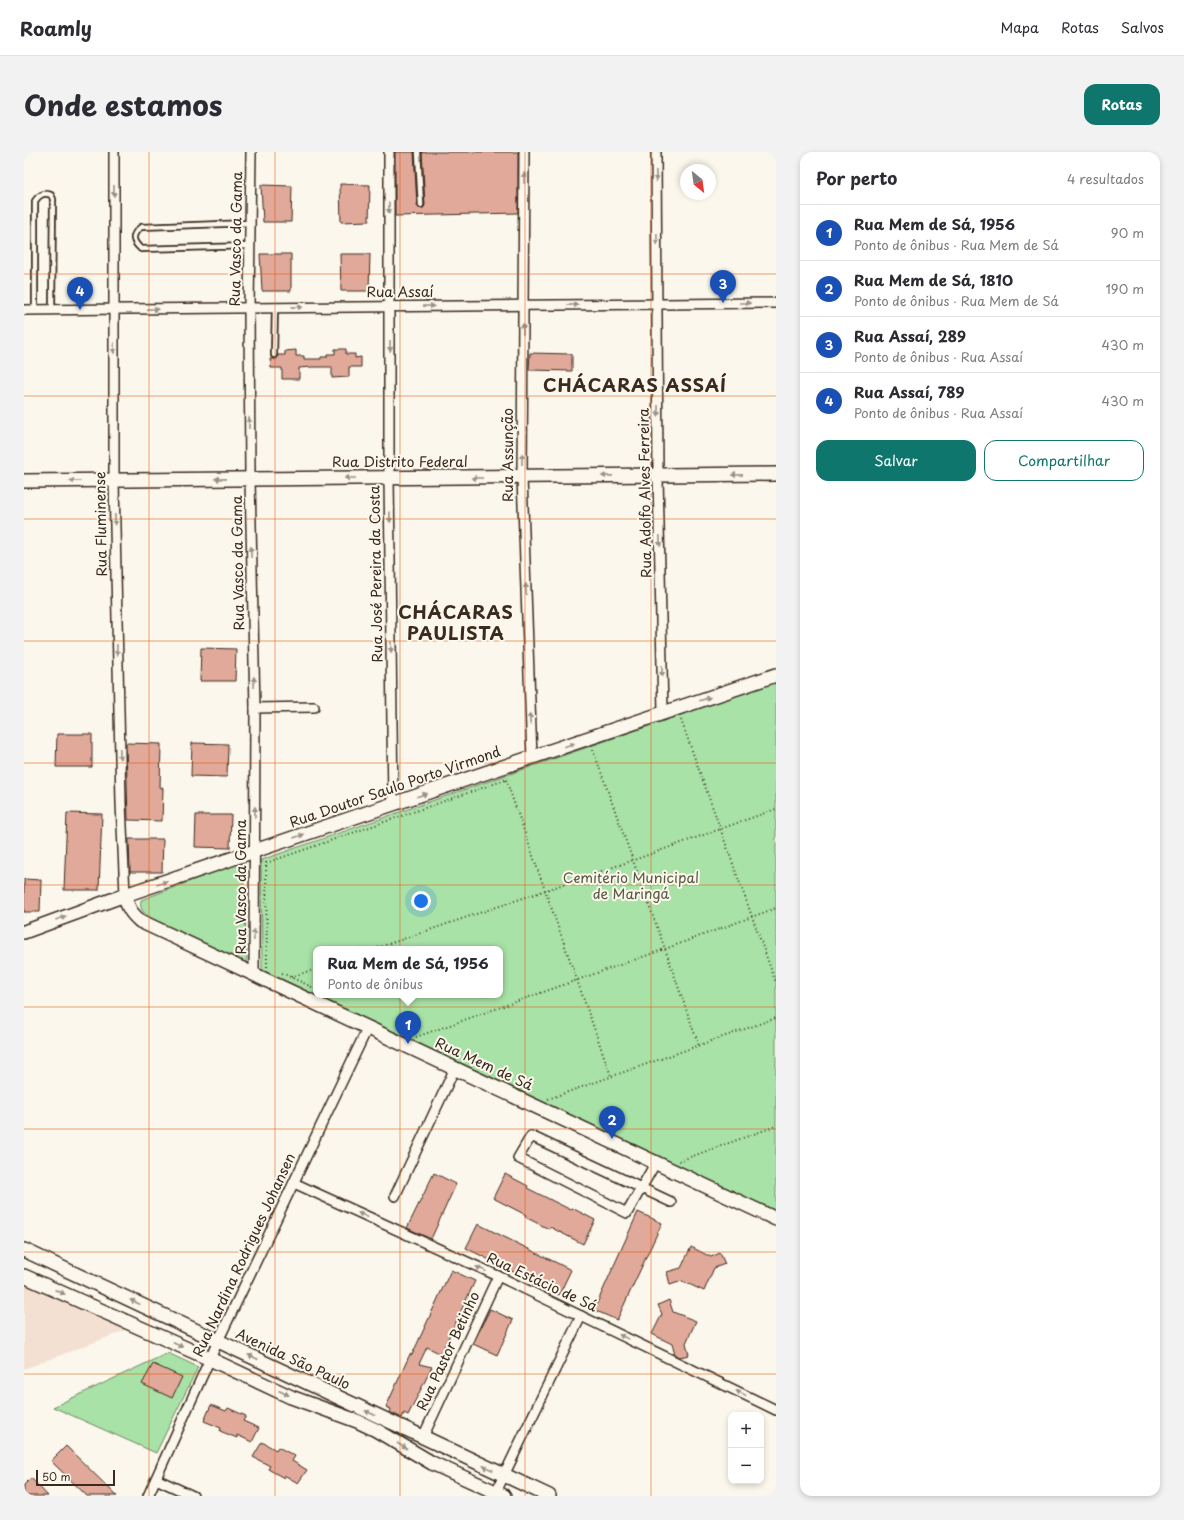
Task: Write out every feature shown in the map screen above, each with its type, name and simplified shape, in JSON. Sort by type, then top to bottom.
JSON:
[{"type":"street","name":"Rua Fluminense","points":[[114,152],[114,481],[121,802],[125,896]]},
{"type":"street","name":"Rua Vasco da Gama","points":[[251,152],[249,308],[250,479],[255,708],[254,974]]},
{"type":"street","name":"Rua José Pereira da Costa","points":[[389,152],[392,804]]},
{"type":"street","name":"Rua Assunção","points":[[524,152],[522,477],[532,758]]},
{"type":"street","name":"Rua Adolfo Alves Ferreira","points":[[656,152],[658,476],[663,713]]},
{"type":"street","name":"Rua Assaí","points":[[24,310],[776,303]]},
{"type":"street","name":"Rua Distrito Federal","points":[[24,481],[776,474]]},
{"type":"street","name":"Rua Doutor Saulo Porto Virmond","points":[[24,932],[392,804],[776,675]]},
{"type":"street","points":[[255,708],[314,707]]},
{"type":"street","name":"Rua Mem de Sá","points":[[125,896],[127,907],[140,921],[776,1219]]},
{"type":"street","name":"Rua Nardina Rodrigues Johansen","points":[[148,1496],[210,1358],[368,1027]]},
{"type":"street","points":[[395,1196],[455,1068]]},
{"type":"street","points":[[656,1162],[642,1189],[627,1213],[518,1158],[531,1136],[642,1189],[671,1202]]},
{"type":"street","name":"Rua Estácio de Sá","points":[[294,1183],[498,1276],[776,1410]]},
{"type":"street","name":"Avenida São Paulo","points":[[24,1250],[549,1496]]},
{"type":"street","points":[[24,1276],[210,1358],[291,1397],[357,1421],[376,1430],[432,1463],[498,1495],[504,1476],[581,1316]]},
{"type":"street","name":"Rua Pastor Betinho","points":[[423,1437],[498,1276]]},
{"type":"street","points":[[156,1478],[193,1496]]},
{"type":"lane","points":[[418,152],[421,205]]},
{"type":"lane","points":[[35,309],[35,201],[39,196],[45,193],[51,195],[53,200],[52,309]]},
{"type":"lane","points":[[250,223],[141,227],[136,231],[134,237],[136,244],[141,249],[250,246]]},
{"type":"lane","points":[[274,354],[275,307]]},
{"type":"path","points":[[688,717],[681,720],[776,983]]},
{"type":"path","points":[[593,750],[634,860],[699,1046]]},
{"type":"path","points":[[272,970],[266,967],[266,862],[513,777]]},
{"type":"path","points":[[506,780],[611,1076]]},
{"type":"path","points":[[383,946],[776,810]]},
{"type":"path","points":[[415,1038],[776,908]]},
{"type":"path","points":[[291,977],[313,970]]},
{"type":"path","points":[[278,972],[313,988]]},
{"type":"path","points":[[548,1099],[776,1018]]},
{"type":"path","points":[[679,1161],[776,1126]]},
{"type":"shaded area","points":[[24,1276],[137,1326],[24,1369]]},
{"type":"green space","name":"Cemitério Municipal de Maringá","points":[[776,682],[776,1211],[322,998],[503,998],[503,946],[313,946],[313,994],[262,970],[261,860]]},
{"type":"green space","points":[[243,861],[247,964],[152,919],[141,909],[141,900]]},
{"type":"green space","points":[[168,1353],[198,1367],[156,1453],[53,1407]]},
{"type":"building","points":[[395,152],[414,152],[417,205],[421,209],[425,205],[422,152],[518,152],[518,213],[395,216]]},
{"type":"building","points":[[340,184],[370,185],[369,221],[341,222]]},
{"type":"building","points":[[261,185],[292,186],[291,222],[263,222]]},
{"type":"building","points":[[260,254],[291,254],[291,291],[262,291]]},
{"type":"building","points":[[340,254],[370,254],[369,291],[341,291]]},
{"type":"building","points":[[335,349],[346,349],[346,354],[355,354],[355,358],[361,357],[361,367],[349,367],[349,377],[332,378],[332,367],[299,368],[299,379],[282,379],[282,368],[271,368],[270,359],[277,359],[278,355],[285,355],[285,351],[296,350],[296,356],[304,356],[304,359],[321,359],[321,357],[327,357],[327,354],[335,354]]},
{"type":"building","points":[[530,353],[572,354],[572,371],[529,370]]},
{"type":"building","points":[[201,648],[236,649],[235,681],[200,681]]},
{"type":"building","points":[[57,734],[92,734],[92,767],[56,767]]},
{"type":"building","points":[[126,743],[161,744],[160,788],[163,788],[162,821],[128,820]]},
{"type":"building","points":[[192,743],[228,744],[227,777],[191,776]]},
{"type":"building","points":[[67,813],[102,814],[99,890],[64,890]]},
{"type":"building","points":[[196,815],[231,815],[230,848],[195,847]]},
{"type":"building","points":[[129,839],[163,839],[162,872],[130,872]]},
{"type":"building","points":[[24,879],[41,880],[40,912],[24,912]]},
{"type":"building","points":[[434,1173],[456,1184],[431,1239],[407,1228]]},
{"type":"building","points":[[505,1174],[528,1186],[527,1188],[595,1220],[583,1244],[550,1227],[549,1229],[525,1217],[526,1215],[493,1198]]},
{"type":"building","points":[[638,1212],[662,1223],[617,1320],[594,1310]]},
{"type":"building","points":[[478,1224],[571,1270],[559,1295],[466,1248]]},
{"type":"building","points":[[691,1247],[711,1257],[720,1253],[725,1264],[714,1268],[704,1291],[682,1281],[670,1285],[667,1272],[681,1268]]},
{"type":"building","points":[[451,1270],[475,1281],[441,1354],[427,1347],[419,1364],[432,1367],[408,1415],[404,1413],[402,1418],[390,1412],[391,1409],[386,1407],[410,1354],[412,1355]]},
{"type":"building","points":[[669,1300],[673,1312],[696,1321],[686,1343],[689,1355],[680,1357],[675,1355],[672,1344],[652,1334],[662,1314],[658,1305]]},
{"type":"building","points":[[490,1309],[513,1320],[497,1355],[473,1344]]},
{"type":"building","points":[[153,1364],[182,1377],[172,1398],[142,1384]]},
{"type":"building","points":[[211,1405],[226,1411],[228,1408],[246,1416],[243,1421],[259,1428],[252,1442],[237,1435],[237,1438],[220,1431],[221,1428],[204,1421]]},
{"type":"building","points":[[262,1442],[276,1450],[278,1447],[295,1456],[292,1461],[307,1470],[298,1483],[284,1475],[284,1478],[268,1469],[270,1466],[253,1457]]},
{"type":"building","points":[[66,1446],[117,1496],[87,1496],[51,1461]]},
{"type":"building","points":[[31,1478],[48,1496],[24,1496],[24,1485]]},
{"type":"place","name":"Rua Assaí, 289","points":[[723,303]]},
{"type":"place","name":"Rua Assaí, 789","points":[[80,310]]},
{"type":"place","name":"Rua Mem de Sá, 1956","points":[[408,1044]]},
{"type":"place","name":"Rua Mem de Sá, 1810","points":[[612,1139]]},
{"type":"district","name":"CHÁCARAS ASSAÍ","points":[[635,386]]},
{"type":"district","name":"CHÁCARAS PAULISTA","points":[[456,623]]}]
